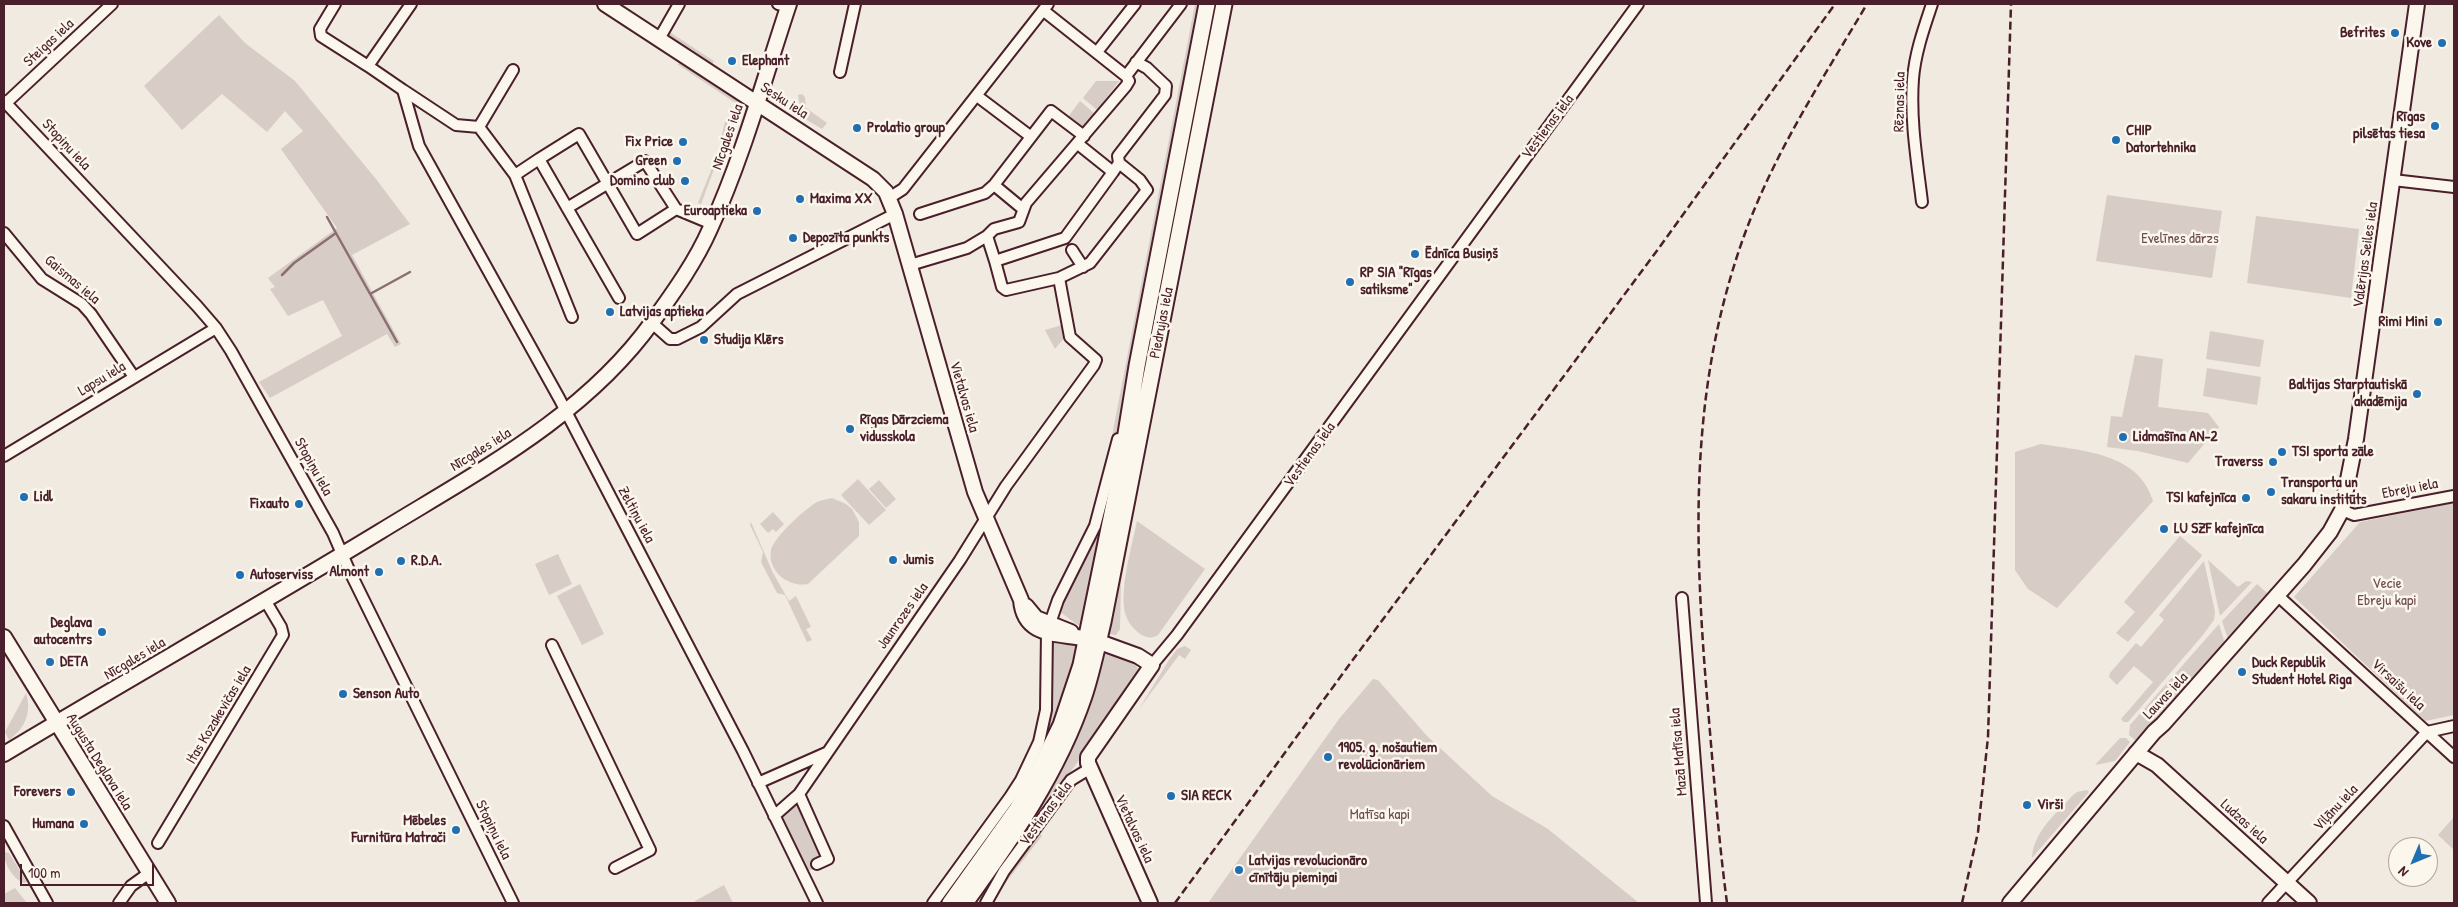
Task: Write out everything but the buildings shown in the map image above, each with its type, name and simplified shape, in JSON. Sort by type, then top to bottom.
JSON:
[{"type":"main road","name":"Piedrujas iela","points":[[1097,642],[1133,393],[1206,4]]},
{"type":"main road","name":"Piedrujas iela","points":[[1097,642],[1224,4]]},
{"type":"main road","name":"Vestienas iela","points":[[950,903],[1017,809],[1048,755],[1074,690],[1097,642]]},
{"type":"main road","name":"Vestienas iela","points":[[964,903],[1026,816],[1057,762],[1084,696],[1097,642]]},
{"type":"street","name":"Steigas iela","points":[[5,102],[112,4]]},
{"type":"street","points":[[335,4],[320,29],[320,36],[456,125],[479,127],[515,175],[572,318]]},
{"type":"street","points":[[368,66],[411,4]]},
{"type":"street","name":"Sesku iela","points":[[606,4],[873,179],[889,198]]},
{"type":"street","points":[[659,39],[679,4]]},
{"type":"street","points":[[840,72],[855,4]]},
{"type":"street","points":[[1097,52],[1135,4]]},
{"type":"street","points":[[1126,76],[1181,4]]},
{"type":"street","name":"Vestienas iela","points":[[986,903],[1008,864],[1071,780],[1088,769],[1088,757],[1152,665],[1188,621],[1638,4]]},
{"type":"street","name":"Rēznas iela","points":[[1922,202],[1912,124],[1913,78],[1922,33],[1932,4]]},
{"type":"street","name":"Valērijas Seiles iela","points":[[2342,510],[2355,447],[2417,4]]},
{"type":"street","name":"Nīcgales iela","points":[[4,754],[496,462],[566,412],[610,371],[652,323],[684,276],[712,224],[757,103],[785,5]]},
{"type":"street","points":[[889,198],[903,189],[1046,7],[1126,76],[1129,81],[1023,209],[1018,222],[994,229],[987,236],[967,248],[910,266]]},
{"type":"street","points":[[995,261],[1068,244],[1119,163],[1118,156],[1165,95],[1166,86],[1147,68],[1136,62]]},
{"type":"street","points":[[479,127],[513,70]]},
{"type":"street","name":"Zeltiņu iela","points":[[403,90],[419,146],[566,412],[758,784],[817,903]]},
{"type":"street","points":[[977,96],[1030,136]]},
{"type":"street","name":"Stopiņu iela","points":[[5,102],[216,328],[326,521],[513,903]]},
{"type":"street","points":[[920,214],[985,193],[994,185],[1051,111],[1113,172]]},
{"type":"street","points":[[515,175],[579,134],[637,234],[676,210]]},
{"type":"street","points":[[539,159],[619,298]]},
{"type":"street","points":[[567,208],[645,161],[676,210],[712,224]]},
{"type":"street","points":[[987,236],[1002,287],[1006,290],[1059,278],[1083,267],[1090,263],[1147,190],[1140,180],[1119,163]]},
{"type":"street","points":[[2393,180],[2454,187]]},
{"type":"street","points":[[994,185],[1023,209]]},
{"type":"street","name":"Vietalvas iela","points":[[889,198],[975,492],[1021,600],[1022,609],[1029,624],[1049,627]]},
{"type":"street","points":[[652,323],[670,339],[677,339],[701,327],[737,294],[895,214]]},
{"type":"street","name":"Gaismas iela","points":[[4,234],[42,279],[82,304],[91,314],[134,377]]},
{"type":"street","points":[[1068,244],[1083,267]]},
{"type":"street","name":"Jaunrozes iela","points":[[774,816],[799,794],[1006,486],[1096,360],[1070,337],[1059,278]]},
{"type":"street","name":"Lapsu iela","points":[[4,456],[216,328]]},
{"type":"street","points":[[934,903],[1010,797],[1021,780],[1039,742],[1046,710],[1049,627],[1058,600],[1095,526],[1112,470],[1121,424],[1133,393]]},
{"type":"street","name":"Ebreju iela","points":[[2342,510],[2354,515],[2454,496]]},
{"type":"street","name":"Lauvas iela","points":[[2010,903],[2136,753],[2321,544],[2337,522],[2342,510]]},
{"type":"street","name":"Virsaišu iela","points":[[2276,594],[2454,758]]},
{"type":"street","name":"Mazā Matīsa iela","points":[[1682,598],[1706,903]]},
{"type":"street","name":"Itas Kozakevičas iela","points":[[158,843],[283,635],[281,627],[265,600]]},
{"type":"street","name":"Augusta Deglava iela","points":[[4,637],[168,903]]},
{"type":"street","points":[[1097,642],[1138,656],[1152,665]]},
{"type":"street","points":[[552,645],[650,850],[615,868]]},
{"type":"street","points":[[2157,765],[2153,748],[2155,737],[2163,724]]},
{"type":"street","points":[[2427,732],[2454,726]]},
{"type":"street","name":"Viļānu iela","points":[[2268,903],[2427,732]]},
{"type":"street","points":[[758,784],[826,753]]},
{"type":"street","name":"Ludzas iela","points":[[2136,753],[2157,765],[2309,903]]},
{"type":"street","name":"Vietalvas iela","points":[[1088,769],[1150,903]]},
{"type":"street","points":[[799,794],[828,859],[817,864]]},
{"type":"street","points":[[4,826],[47,903]]},
{"type":"street","points":[[119,903],[131,886],[149,873]]},
{"type":"green space","points":[[1195,4],[1201,4],[1131,373],[1102,488]]},
{"type":"green space","points":[[1211,4],[1218,4],[1133,442],[1138,389]]},
{"type":"green space","points":[[219,15],[245,43],[295,81],[376,179],[410,224],[352,255],[401,344],[395,347],[387,334],[270,398],[259,382],[342,336],[323,300],[288,316],[270,289],[275,287],[268,278],[337,228],[281,149],[303,131],[285,111],[267,132],[222,94],[182,130],[144,86]]},
{"type":"green space","points":[[668,31],[714,61],[711,68],[667,37]]},
{"type":"green space","points":[[685,61],[739,98],[737,104],[677,64]]},
{"type":"green space","points":[[1096,81],[1119,81],[1097,110],[1083,98]]},
{"type":"green space","points":[[802,94],[805,97],[806,108],[827,123],[822,129],[802,117],[798,95]]},
{"type":"green space","points":[[1080,101],[1095,114],[1082,128],[1068,117]]},
{"type":"green space","points":[[725,122],[727,122],[729,129],[701,204],[698,203],[722,143],[720,142]]},
{"type":"green space","name":"Evelīnes dārzs","points":[[2107,195],[2222,211],[2212,278],[2096,261]]},
{"type":"green space","points":[[2256,216],[2359,229],[2351,298],[2247,283]]},
{"type":"green space","points":[[1062,325],[1065,337],[1055,349],[1045,330]]},
{"type":"green space","points":[[2210,331],[2264,340],[2260,367],[2206,359]]},
{"type":"green space","points":[[2135,355],[2163,359],[2158,407],[2208,413],[2219,427],[2188,463],[2138,451],[2107,447],[2111,416],[2122,417]]},
{"type":"green space","points":[[2207,368],[2261,377],[2257,405],[2203,396]]},
{"type":"green space","points":[[2041,444],[2091,452],[2122,464],[2136,473],[2146,485],[2153,501],[2057,608],[2028,589],[2015,570],[2015,452]]},
{"type":"green space","points":[[858,479],[886,510],[869,525],[841,495]]},
{"type":"green space","points":[[879,480],[896,499],[886,508],[869,489]]},
{"type":"green space","points":[[1139,487],[1121,582],[1120,629],[1116,635],[1108,634],[1135,488]]},
{"type":"green space","points":[[1109,495],[1084,627],[1076,624],[1059,611],[1066,592],[1097,533]]},
{"type":"green space","points":[[832,498],[852,509],[859,522],[859,536],[808,584],[801,585],[787,581],[772,565],[771,550],[773,544],[805,511],[817,502]]},
{"type":"green space","name":"Vecie Ebreju kapi","points":[[2454,503],[2454,715],[2425,721],[2294,597],[2360,522]]},
{"type":"green space","points":[[773,512],[784,524],[776,532],[773,529],[768,533],[760,524]]},
{"type":"green space","points":[[1137,521],[1205,569],[1158,635],[1151,637],[1140,634],[1132,626],[1126,616],[1124,606],[1125,582]]},
{"type":"green space","points":[[751,522],[773,573],[789,601],[796,596],[811,627],[806,629],[812,640],[807,642],[785,595],[777,593],[761,562],[763,552],[750,525]]},
{"type":"green space","points":[[2180,536],[2202,555],[2128,642],[2116,633],[2135,612],[2124,602]]},
{"type":"green space","points":[[558,554],[572,584],[549,595],[535,564]]},
{"type":"green space","points":[[2208,560],[2238,587],[2246,581],[2252,582],[2220,616]]},
{"type":"green space","points":[[2204,561],[2215,612],[2214,620],[2128,722],[2124,722],[2121,719],[2153,682],[2134,666],[2117,685],[2109,677],[2110,673],[2136,643],[2141,647],[2164,620],[2159,615]]},
{"type":"green space","points":[[580,584],[604,634],[582,645],[557,596]]},
{"type":"green space","points":[[2257,584],[2267,595],[2228,639],[2222,621]]},
{"type":"green space","points":[[2219,624],[2225,644],[2144,735],[2139,740],[2135,740],[2129,735],[2130,725]]},
{"type":"green space","points":[[1053,638],[1081,645],[1065,701],[1032,776],[944,903],[939,903],[1038,752]]},
{"type":"green space","points":[[1185,646],[1191,650],[1185,659],[1179,655],[1139,709],[1177,649]]},
{"type":"green space","points":[[1103,653],[1133,661],[1138,669],[1137,674],[1109,720],[998,869],[1063,765],[1075,739]]},
{"type":"green space","name":"Matīsa kapi","points":[[1373,679],[1378,680],[1427,736],[1492,796],[1548,829],[1639,903],[1208,903],[1339,719]]},
{"type":"green space","points":[[26,693],[28,707],[26,719],[15,735],[9,740],[5,732]]},
{"type":"green space","points":[[2120,738],[2126,738],[2130,742],[2115,761],[2095,765]]},
{"type":"green space","points":[[2087,790],[2089,792],[2032,858],[2036,840],[2046,824],[2072,796],[2077,792]]},
{"type":"green space","points":[[798,801],[822,856],[813,861],[816,867],[808,871],[782,818],[784,812]]},
{"type":"green space","points":[[2454,817],[2454,850],[2438,835]]},
{"type":"green space","points":[[1040,833],[1042,836],[993,899],[1027,846]]},
{"type":"green space","points":[[4,852],[9,853],[27,882],[20,881],[13,875]]},
{"type":"green space","points":[[724,885],[733,903],[696,903],[695,901]]},
{"type":"green space","points":[[15,888],[27,903],[4,903],[4,894]]},
{"type":"waterway","points":[[327,217],[397,342]]},
{"type":"waterway","points":[[282,275],[294,263],[336,233]]},
{"type":"waterway","points":[[370,294],[410,272]]},
{"type":"railway","points":[[1175,903],[1656,252],[1835,4]]},
{"type":"railway","points":[[1727,903],[1718,826],[1707,697],[1698,522],[1700,464],[1713,350],[1726,293],[1756,205],[1800,117],[1867,4]]},
{"type":"railway","points":[[1962,903],[1978,832],[1988,737],[2011,4]]},
{"type":"place","name":"Befrites","points":[[2395,33]]},
{"type":"place","name":"Kove","points":[[2442,43]]},
{"type":"place","name":"Elephant","points":[[732,61]]},
{"type":"place","name":"Rīgas pilsētas tiesa","points":[[2435,126]]},
{"type":"place","name":"Prolatio group","points":[[857,128]]},
{"type":"place","name":"CHIP Datortehnika","points":[[2116,140]]},
{"type":"place","name":"Fix Price","points":[[683,142]]},
{"type":"place","name":"Green","points":[[677,161]]},
{"type":"place","name":"Domino club","points":[[685,181]]},
{"type":"place","name":"Maxima XX","points":[[800,199]]},
{"type":"place","name":"Euroaptieka","points":[[757,211]]},
{"type":"place","name":"Depozīta punkts","points":[[793,238]]},
{"type":"place","name":"Ēdnīca Busiņš","points":[[1415,254]]},
{"type":"place","name":"RP SIA \"Rīgas satiksme\"","points":[[1350,282]]},
{"type":"place","name":"Latvijas aptieka","points":[[610,312]]},
{"type":"place","name":"Rimi Mini","points":[[2438,322]]},
{"type":"place","name":"Studija Klērs","points":[[704,340]]},
{"type":"place","name":"Baltijas Starptautiskā akadēmija","points":[[2417,394]]},
{"type":"place","name":"Rīgas Dārzciema vidusskola","points":[[850,429]]},
{"type":"place","name":"Lidmašīna AN-2","points":[[2123,437]]},
{"type":"place","name":"TSI sporta zāle","points":[[2282,452]]},
{"type":"place","name":"Traverss","points":[[2273,462]]},
{"type":"place","name":"Transporta un sakaru institūts","points":[[2271,492]]},
{"type":"place","name":"Lidl","points":[[24,497]]},
{"type":"place","name":"TSI kafejnīca","points":[[2246,498]]},
{"type":"place","name":"Fixauto","points":[[299,504]]},
{"type":"place","name":"LU SZF kafejnīca","points":[[2164,529]]},
{"type":"place","name":"Jumis","points":[[893,560]]},
{"type":"place","name":"R.D.A.","points":[[401,561]]},
{"type":"place","name":"Almont","points":[[379,572]]},
{"type":"place","name":"Autoserviss","points":[[240,575]]},
{"type":"place","name":"Deglava autocentrs","points":[[102,632]]},
{"type":"place","name":"DETA","points":[[50,662]]},
{"type":"place","name":"Duck Republik Student Hotel Riga","points":[[2242,672]]},
{"type":"place","name":"Senson Auto","points":[[343,694]]},
{"type":"place","name":"1905. g. nošautiem revolūcionāriem","points":[[1328,757]]},
{"type":"place","name":"Forevers","points":[[71,792]]},
{"type":"place","name":"SIA RECK","points":[[1171,796]]},
{"type":"place","name":"Virši","points":[[2027,805]]},
{"type":"place","name":"Humana","points":[[84,824]]},
{"type":"place","name":"Mēbeles Furnitūra Matrači","points":[[456,830]]},
{"type":"place","name":"Latvijas revolucionāro cīnītāju piemiņai","points":[[1239,870]]}]
